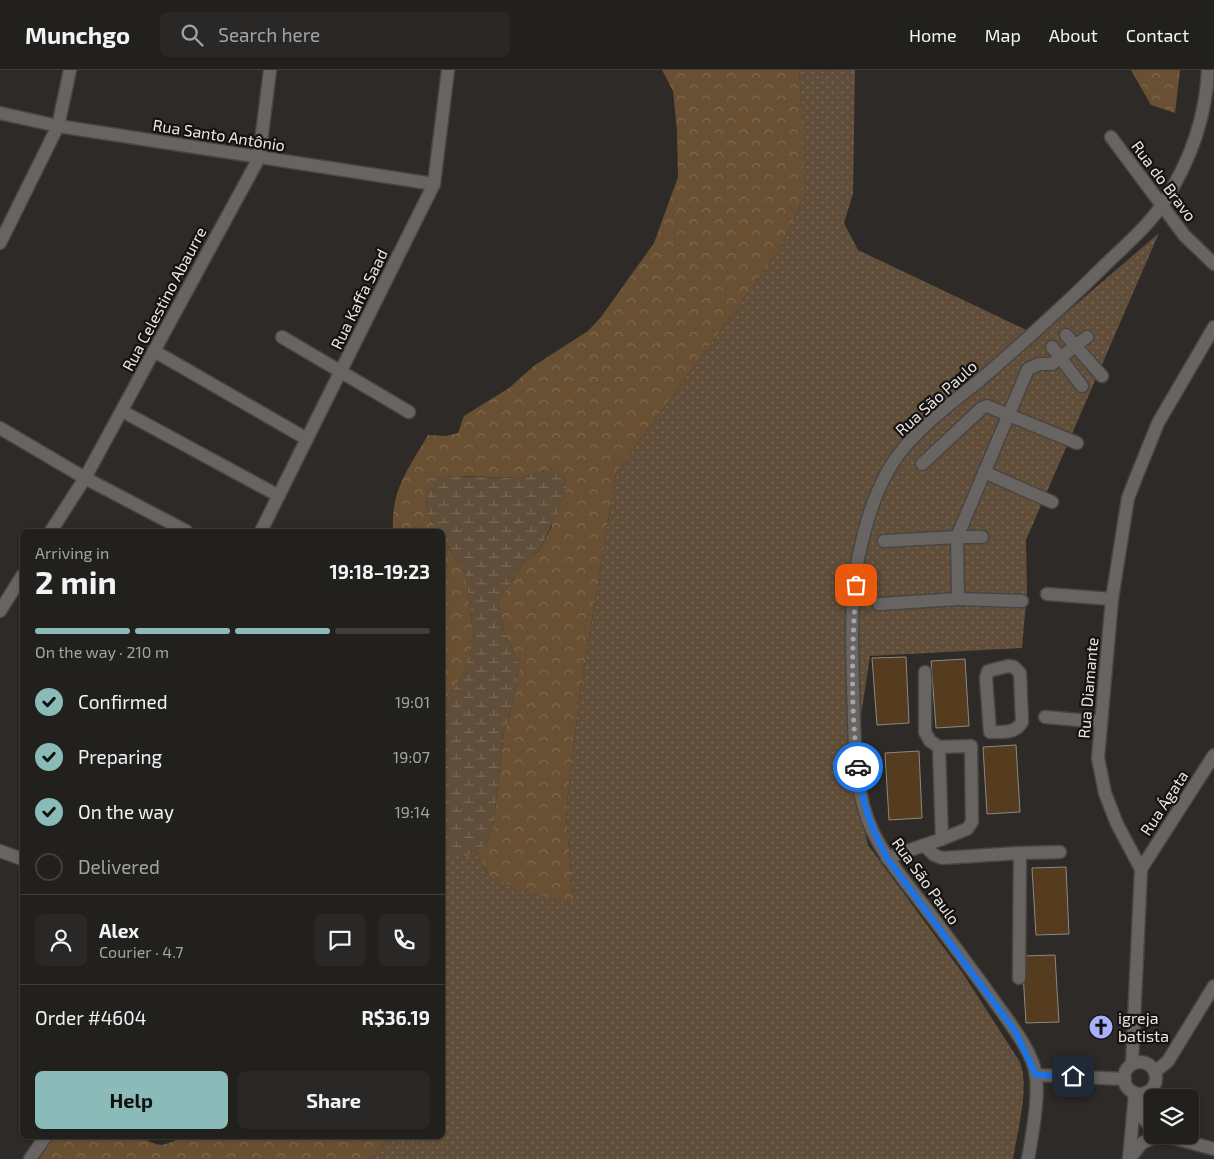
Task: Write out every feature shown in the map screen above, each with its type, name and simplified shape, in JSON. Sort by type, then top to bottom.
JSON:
[{"type":"street","points":[[0,243],[58,126],[70,70]]},
{"type":"street","name":"Rua Celestino Abaurre","points":[[52,529],[86,478],[259,158],[270,70]]},
{"type":"street","name":"Rua Kaffa Saad","points":[[262,529],[434,184],[448,70]]},
{"type":"street","name":"Rua São Paulo","points":[[1028,1159],[1033,1130],[1036,1075],[1015,1031],[887,858],[872,831],[862,801],[855,744],[852,642],[857,566],[864,527],[877,493],[892,464],[913,436],[1063,307],[1132,239],[1163,204],[1188,157],[1199,128],[1205,101],[1208,70]]},
{"type":"street","name":"Rua Santo Antônio","points":[[0,113],[58,126],[434,184]]},
{"type":"street","name":"Rua do Bravo","points":[[1111,137],[1163,204],[1184,235],[1214,264]]},
{"type":"street","name":"Rua Diamante","points":[[1141,869],[1117,824],[1105,793],[1098,758],[1112,599],[1128,498],[1134,482],[1158,423],[1214,327]]},
{"type":"street","points":[[1066,336],[1102,376]]},
{"type":"street","points":[[282,337],[410,412]]},
{"type":"street","points":[[958,600],[957,537],[1028,368],[1039,364],[1052,364],[1087,337]]},
{"type":"street","points":[[1052,346],[1082,386]]},
{"type":"street","points":[[154,351],[307,438]]},
{"type":"street","points":[[922,464],[982,408],[992,406],[1077,443]]},
{"type":"street","points":[[122,411],[279,496]]},
{"type":"street","points":[[0,428],[86,478],[182,529]]},
{"type":"street","points":[[984,472],[1052,502]]},
{"type":"street","points":[[884,541],[982,536]]},
{"type":"street","points":[[0,611],[20,579]]},
{"type":"street","points":[[1047,594],[1112,599]]},
{"type":"street","points":[[880,604],[958,600],[1022,600]]},
{"type":"street","points":[[925,672],[926,732],[930,741],[940,747],[971,746],[990,732],[1018,729],[1022,722],[1020,673],[1014,667],[1008,666],[988,671],[986,678],[990,732]]},
{"type":"street","points":[[1045,717],[1101,722]]},
{"type":"street","points":[[887,858],[967,829],[972,822],[971,746]]},
{"type":"street","points":[[940,747],[942,839]]},
{"type":"street","name":"Rua Ágata","points":[[1141,869],[1214,755]]},
{"type":"street","points":[[924,845],[934,855],[942,858],[1060,852]]},
{"type":"street","points":[[0,851],[20,858]]},
{"type":"street","points":[[1019,978],[1020,853]]},
{"type":"street","points":[[1132,1064],[1143,1062],[1152,1067],[1155,1072],[1155,1085],[1145,1093],[1137,1093],[1128,1087],[1125,1079],[1126,1071],[1132,1064],[1141,869]]},
{"type":"street","points":[[1155,1072],[1168,1061],[1214,986]]},
{"type":"street","points":[[1036,1075],[1125,1079]]},
{"type":"street","points":[[1137,1093],[1144,1119]]},
{"type":"street","points":[[1129,1159],[1137,1093]]},
{"type":"street","points":[[30,1159],[44,1139]]},
{"type":"street","points":[[1129,1159],[1144,1142]]},
{"type":"street","points":[[1199,1143],[1212,1146]]},
{"type":"green space","points":[[662,70],[799,70],[803,122],[803,199],[778,252],[616,473],[580,692],[566,812],[573,898],[576,903],[521,890],[490,876],[475,851],[486,845],[493,827],[504,732],[514,700],[520,666],[504,631],[498,602],[523,563],[539,551],[552,526],[552,469],[519,478],[464,476],[427,489],[426,512],[437,529],[393,529],[393,516],[402,480],[428,435],[446,436],[458,433],[464,416],[509,388],[535,365],[588,331],[601,317],[654,243],[678,177],[677,131],[673,91]]},
{"type":"green space","points":[[799,70],[855,70],[853,194],[844,223],[858,250],[1039,336],[1159,233],[1026,540],[1027,592],[1022,648],[870,656],[852,776],[868,845],[964,975],[1020,1062],[1024,1084],[1020,1123],[1013,1159],[368,1159],[374,1156],[387,1139],[445,1139],[445,854],[465,857],[475,851],[490,876],[573,898],[566,812],[580,692],[616,473],[778,252],[803,199],[803,122]]},
{"type":"green space","points":[[1131,70],[1180,70],[1175,113],[1151,105]]},
{"type":"green space","points":[[552,469],[567,479],[565,497],[539,551],[523,563],[498,602],[504,631],[520,666],[514,700],[504,732],[493,827],[486,845],[465,857],[445,854],[445,701],[463,675],[474,641],[466,576],[445,541],[445,529],[437,529],[426,512],[427,489],[439,476],[519,478]]},
{"type":"green space","points":[[445,541],[466,576],[474,642],[463,675],[445,701]]},
{"type":"green space","points":[[52,1139],[146,1139],[162,1145],[178,1139],[387,1139],[374,1156],[368,1159],[39,1159]]},
{"type":"building","points":[[906,657],[909,723],[877,725],[872,658]]},
{"type":"building","points":[[965,659],[969,726],[936,728],[931,661]]},
{"type":"building","points":[[1016,745],[1020,812],[987,814],[983,747]]},
{"type":"building","points":[[919,751],[922,818],[889,820],[885,753]]},
{"type":"building","points":[[1066,867],[1069,934],[1036,935],[1032,868]]},
{"type":"building","points":[[1055,955],[1059,1022],[1026,1023],[1022,956]]},
{"type":"way so far","points":[[856,585],[852,642],[855,744],[858,767]]},
{"type":"place","name":"igreja batista","points":[[1101,1027]]},
{"type":"route","points":[[858,767],[862,801],[872,831],[887,858],[966,962],[1015,1031],[1036,1075],[1073,1076]]}]
